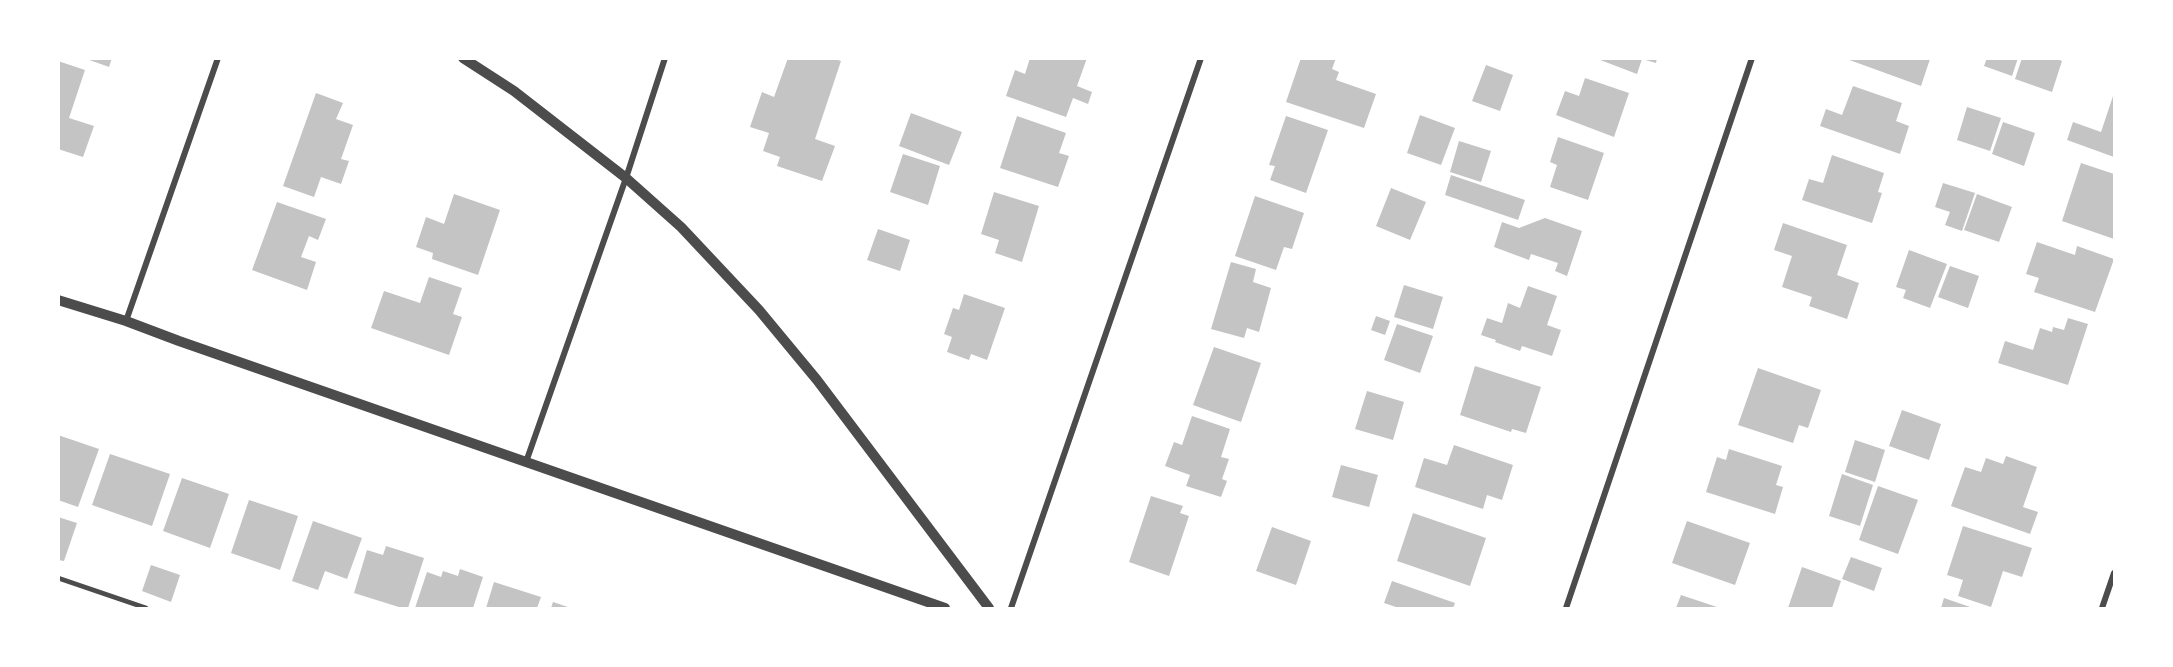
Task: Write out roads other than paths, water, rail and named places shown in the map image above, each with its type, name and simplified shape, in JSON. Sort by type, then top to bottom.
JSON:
[{"type":"street","points":[[126,321],[218,58]]},
{"type":"street","points":[[463,58],[514,91],[626,178],[681,227],[759,310],[817,380],[989,609]]},
{"type":"street","points":[[526,462],[626,178],[665,58]]},
{"type":"street","points":[[1011,609],[1201,58]]},
{"type":"street","points":[[1566,609],[1752,58]]},
{"type":"street","points":[[58,300],[126,321],[945,609]]},
{"type":"street","points":[[2102,609],[2115,573]]},
{"type":"lane","points":[[58,578],[146,609]]}]
